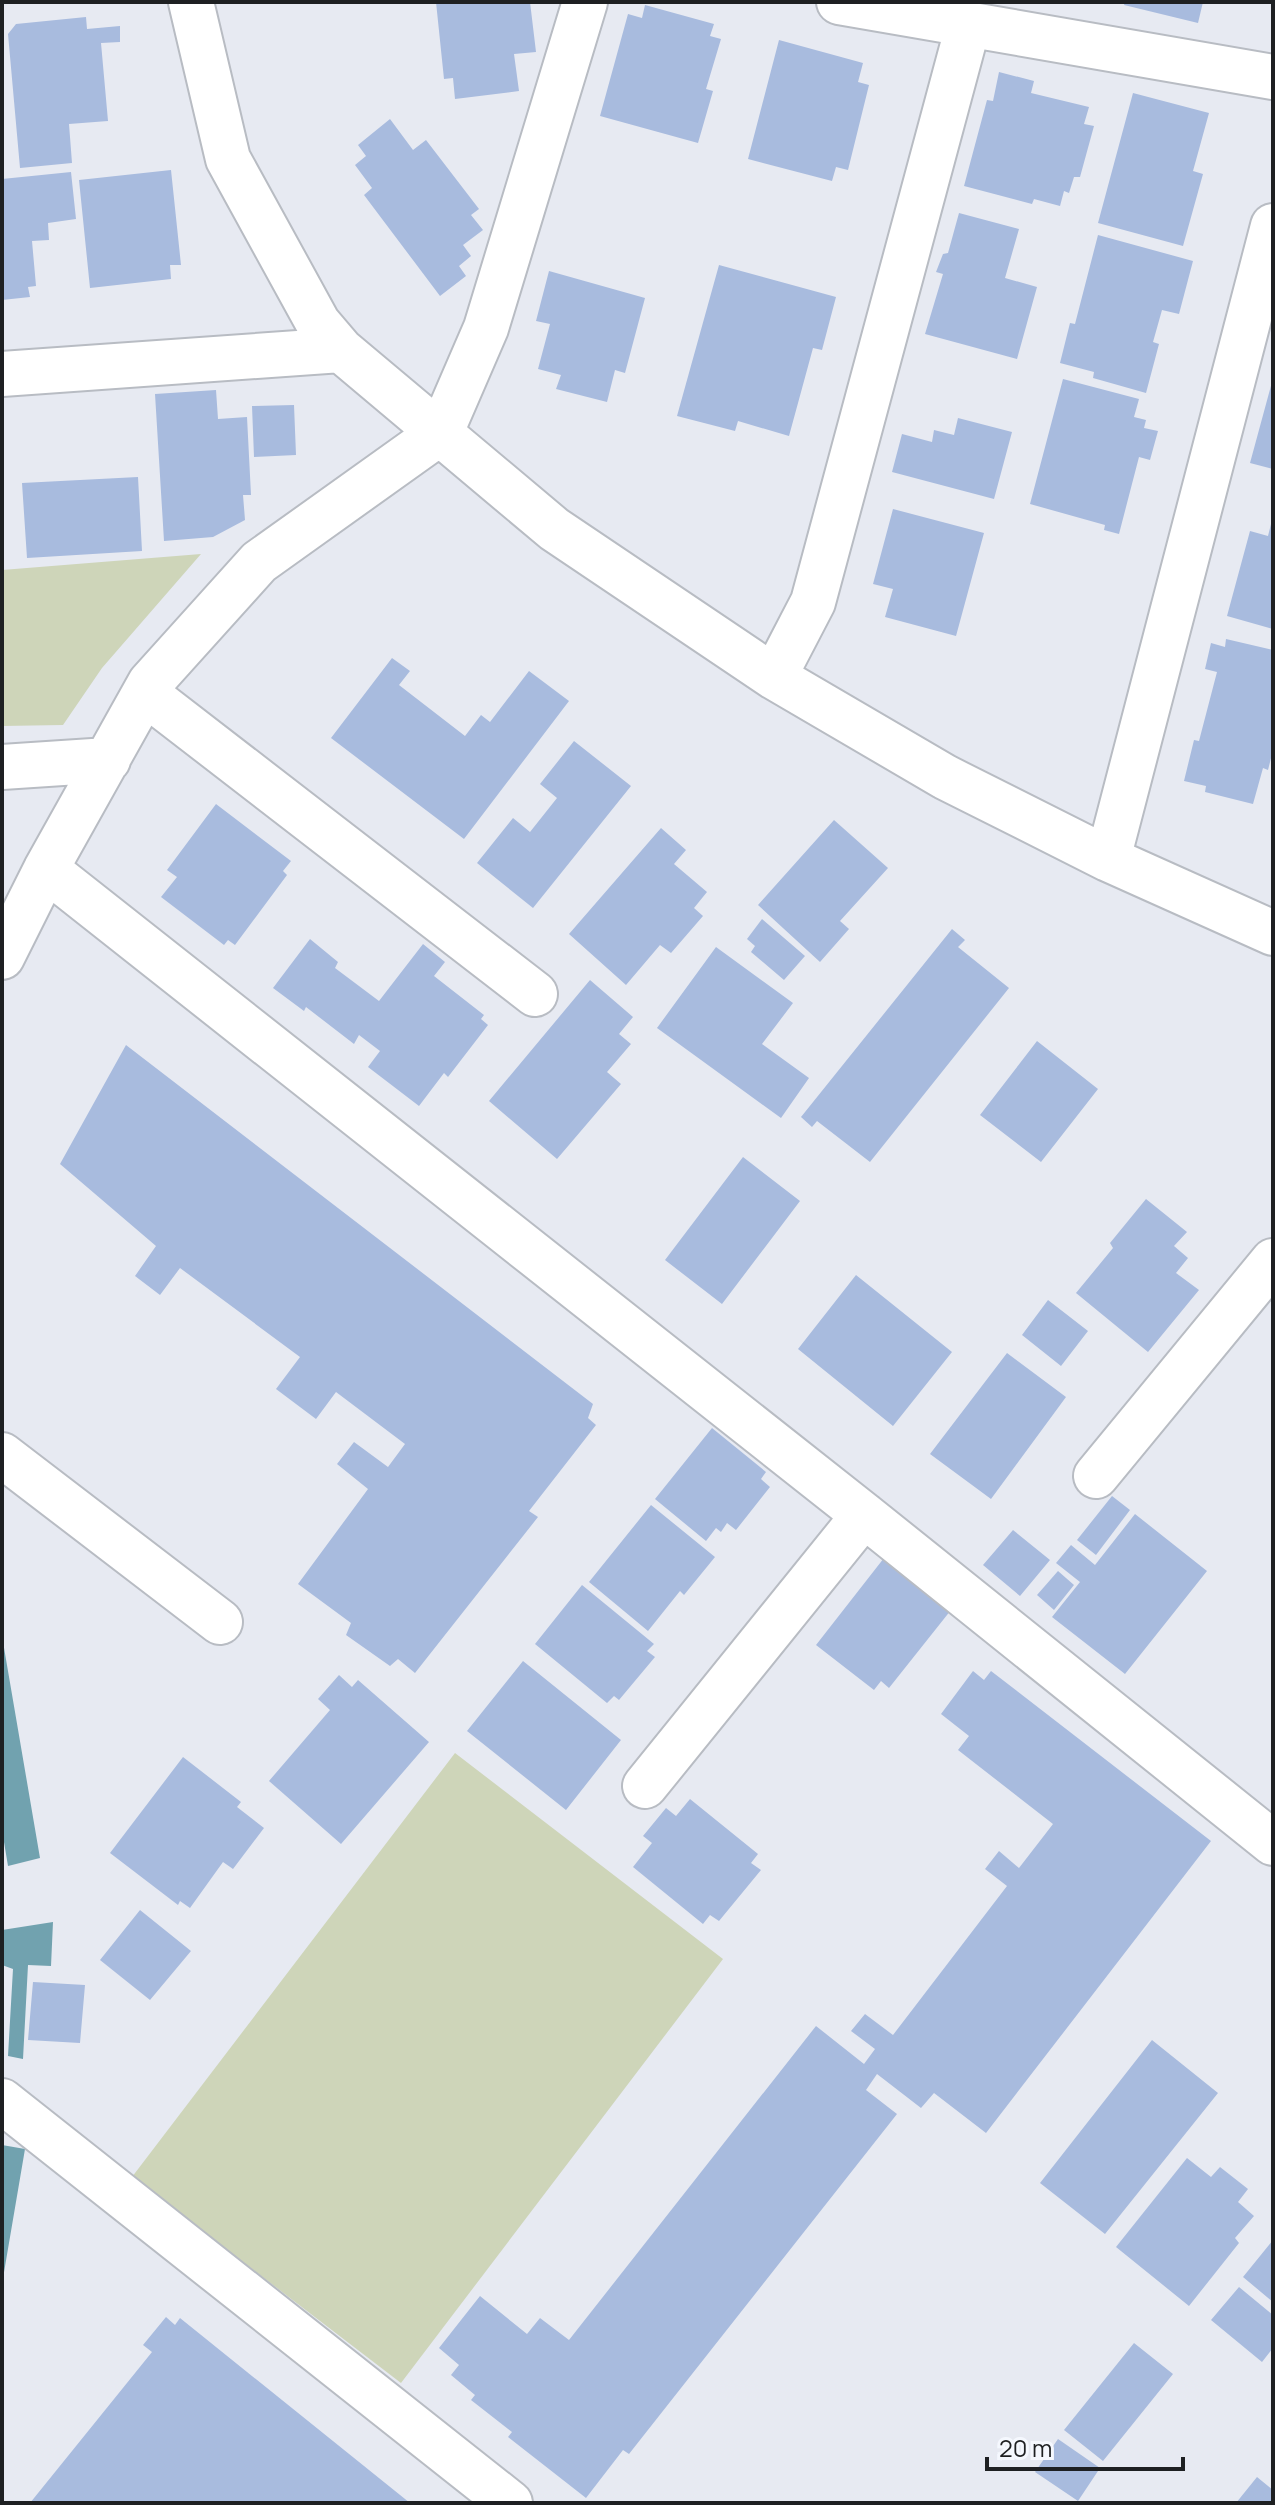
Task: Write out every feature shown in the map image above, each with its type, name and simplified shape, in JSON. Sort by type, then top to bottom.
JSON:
[{"type":"street","points":[[191,2],[228,159],[318,323],[341,350],[554,529],[774,677],[945,777],[1108,859],[1273,933]]},
{"type":"street","points":[[2,957],[46,869],[150,683],[259,562],[441,432],[486,328],[585,2]]},
{"type":"street","points":[[839,2],[1273,77]]},
{"type":"street","points":[[774,677],[813,602],[968,26]]},
{"type":"street","points":[[1108,859],[1270,247]]},
{"type":"street","points":[[2,374],[341,350]]},
{"type":"street","points":[[145,693],[535,994]]},
{"type":"street","points":[[2,767],[108,760]]},
{"type":"street","points":[[46,869],[864,1515],[1273,1843]]},
{"type":"street","points":[[1096,1476],[1273,1261]]},
{"type":"street","points":[[2,1455],[220,1622]]},
{"type":"street","points":[[645,1786],[864,1515]]},
{"type":"street","points":[[2,2101],[510,2503]]},
{"type":"green space","points":[[201,554],[102,668],[63,725],[2,726],[2,570]]},
{"type":"green space","points":[[455,1753],[723,1959],[401,2383],[132,2177]]},
{"type":"water","points":[[2,1636],[40,1858],[8,1866],[2,1830]]},
{"type":"water","points":[[53,1922],[51,1966],[28,1965],[23,2059],[8,2056],[13,1969],[2,1965],[2,1930]]},
{"type":"water","points":[[2,2145],[25,2149],[2,2284]]},
{"type":"building","points":[[436,2],[530,2],[536,52],[514,54],[519,91],[455,99],[453,78],[444,79]]},
{"type":"building","points":[[1125,2],[1203,2],[1198,23],[1124,5]]},
{"type":"building","points":[[645,5],[714,24],[710,36],[721,39],[706,89],[713,91],[698,143],[600,116],[628,14],[642,18]]},
{"type":"building","points":[[86,17],[87,29],[120,26],[120,42],[101,43],[108,121],[69,124],[72,163],[20,168],[8,34],[16,24]]},
{"type":"building","points":[[779,40],[863,63],[858,82],[869,85],[848,170],[836,167],[832,181],[748,159]]},
{"type":"building","points":[[999,72],[1034,81],[1031,93],[1089,107],[1084,124],[1094,126],[1080,177],[1074,177],[1069,193],[1064,191],[1060,206],[1034,199],[1032,204],[964,186],[987,100],[993,101]]},
{"type":"building","points":[[1133,93],[1209,113],[1193,171],[1203,174],[1183,246],[1098,223]]},
{"type":"building","points":[[390,119],[413,150],[426,140],[479,209],[471,215],[483,230],[463,245],[471,256],[459,266],[466,276],[440,296],[364,195],[372,188],[355,165],[366,156],[358,145]]},
{"type":"building","points":[[171,170],[181,265],[170,265],[171,279],[90,288],[79,180]]},
{"type":"building","points":[[71,172],[76,219],[48,223],[49,240],[32,241],[36,286],[28,287],[30,297],[2,300],[2,179]]},
{"type":"building","points":[[959,213],[1019,229],[1005,278],[1037,287],[1017,359],[925,334],[943,274],[936,272],[943,254],[948,253]]},
{"type":"building","points":[[1098,235],[1193,261],[1179,314],[1162,310],[1153,342],[1159,344],[1146,393],[1093,378],[1094,372],[1060,363],[1070,323],[1075,324]]},
{"type":"building","points":[[719,265],[836,297],[822,350],[813,348],[789,436],[738,421],[735,431],[677,416]]},
{"type":"building","points":[[549,271],[645,298],[625,373],[615,370],[607,402],[556,389],[561,375],[538,369],[550,324],[536,321]]},
{"type":"building","points":[[1063,379],[1139,399],[1134,417],[1146,420],[1144,428],[1158,431],[1150,460],[1139,457],[1119,534],[1104,530],[1105,525],[1030,504]]},
{"type":"building","points":[[1273,382],[1273,469],[1250,463]]},
{"type":"building","points":[[216,390],[218,419],[247,417],[251,495],[243,495],[245,520],[213,537],[164,541],[155,394]]},
{"type":"building","points":[[294,405],[296,455],[254,457],[252,406]]},
{"type":"building","points":[[958,418],[1012,432],[994,499],[892,472],[902,434],[932,442],[934,430],[954,435]]},
{"type":"building","points":[[138,477],[142,551],[27,558],[22,483]]},
{"type":"building","points":[[893,509],[984,533],[956,636],[885,617],[893,589],[873,584]]},
{"type":"building","points":[[1272,520],[1273,629],[1227,616],[1250,531],[1268,536]]},
{"type":"building","points":[[1226,639],[1273,650],[1273,750],[1268,770],[1263,768],[1253,804],[1205,792],[1206,786],[1184,781],[1194,740],[1199,741],[1217,672],[1205,669],[1211,643],[1225,647]]},
{"type":"building","points":[[392,658],[410,671],[399,685],[465,736],[481,715],[490,722],[529,671],[569,701],[464,839],[331,738]]},
{"type":"building","points":[[574,741],[631,786],[533,908],[477,863],[513,818],[530,832],[557,798],[540,784]]},
{"type":"building","points":[[216,804],[291,861],[283,871],[287,875],[235,945],[228,940],[224,945],[161,897],[177,877],[167,870]]},
{"type":"building","points":[[834,820],[888,868],[840,921],[849,929],[820,962],[758,905]]},
{"type":"building","points":[[661,828],[686,850],[674,864],[707,892],[694,908],[703,916],[671,953],[660,945],[626,985],[569,934]]},
{"type":"building","points":[[762,919],[805,956],[784,980],[751,952],[755,946],[747,939]]},
{"type":"building","points":[[952,929],[965,940],[958,947],[1009,988],[870,1162],[817,1121],[812,1127],[801,1117]]},
{"type":"building","points":[[310,939],[338,962],[335,968],[379,1001],[423,944],[445,962],[434,976],[484,1015],[481,1019],[488,1025],[448,1077],[444,1073],[419,1106],[368,1067],[380,1051],[359,1035],[354,1044],[306,1007],[304,1011],[273,988]]},
{"type":"building","points":[[716,947],[793,1003],[762,1044],[809,1078],[781,1118],[657,1028]]},
{"type":"building","points":[[590,980],[633,1017],[619,1034],[631,1044],[607,1072],[621,1084],[557,1159],[489,1101]]},
{"type":"building","points":[[1037,1041],[1098,1089],[1041,1162],[980,1115]]},
{"type":"building","points":[[126,1045],[593,1404],[588,1418],[596,1425],[529,1511],[538,1517],[415,1673],[398,1659],[390,1666],[346,1635],[351,1623],[298,1584],[368,1489],[337,1464],[354,1442],[388,1467],[405,1444],[336,1392],[316,1419],[276,1389],[300,1357],[180,1268],[160,1295],[135,1276],[156,1246],[60,1164]]},
{"type":"building","points":[[743,1157],[800,1201],[722,1304],[665,1260]]},
{"type":"building","points":[[1146,1199],[1187,1232],[1174,1246],[1188,1258],[1176,1273],[1199,1290],[1148,1352],[1076,1293],[1113,1248],[1110,1243]]},
{"type":"building","points":[[856,1275],[952,1352],[893,1426],[798,1349]]},
{"type":"building","points":[[1048,1300],[1088,1331],[1061,1366],[1022,1335]]},
{"type":"building","points":[[1007,1353],[1066,1397],[991,1499],[930,1454]]},
{"type":"building","points":[[712,1428],[766,1472],[761,1479],[770,1487],[736,1530],[727,1523],[721,1532],[716,1528],[706,1541],[655,1499]]},
{"type":"building","points":[[1112,1496],[1130,1510],[1096,1555],[1077,1540]]},
{"type":"building","points":[[651,1505],[715,1557],[684,1595],[680,1591],[648,1631],[589,1582]]},
{"type":"building","points":[[1135,1514],[1207,1571],[1125,1674],[1052,1617],[1080,1582],[1056,1563],[1071,1545],[1095,1565]]},
{"type":"building","points":[[1013,1530],[1050,1560],[1020,1596],[983,1565]]},
{"type":"building","points":[[884,1558],[951,1610],[889,1688],[881,1681],[874,1690],[816,1645]]},
{"type":"building","points":[[1058,1571],[1074,1585],[1054,1610],[1037,1595]]},
{"type":"building","points":[[582,1585],[654,1644],[647,1651],[655,1657],[619,1700],[614,1696],[607,1703],[535,1644]]},
{"type":"building","points":[[523,1661],[621,1740],[566,1810],[467,1731]]},
{"type":"building","points":[[973,1671],[984,1680],[991,1671],[1211,1841],[986,2133],[934,2093],[921,2108],[877,2074],[866,2090],[897,2114],[629,2454],[623,2450],[586,2498],[508,2437],[512,2432],[471,2400],[475,2395],[451,2375],[459,2365],[439,2348],[480,2296],[527,2334],[540,2318],[569,2340],[816,2026],[864,2064],[875,2049],[851,2031],[865,2014],[893,2035],[1007,1886],[985,1869],[999,1851],[1019,1868],[1053,1824],[958,1750],[969,1736],[941,1714]]},
{"type":"building","points":[[339,1675],[352,1687],[358,1680],[429,1742],[341,1844],[269,1781],[330,1710],[318,1699]]},
{"type":"building","points":[[183,1757],[241,1802],[237,1807],[264,1828],[233,1869],[223,1862],[190,1908],[180,1901],[178,1905],[110,1853]]},
{"type":"building","points":[[690,1799],[758,1854],[751,1863],[761,1870],[719,1921],[710,1915],[703,1924],[633,1867],[652,1843],[643,1836],[666,1808],[676,1816]]},
{"type":"building","points":[[140,1910],[191,1951],[150,2000],[100,1960]]},
{"type":"building","points":[[33,1982],[85,1985],[80,2043],[28,2040]]},
{"type":"building","points":[[1152,2040],[1218,2093],[1105,2234],[1040,2183]]},
{"type":"building","points":[[1187,2158],[1211,2177],[1220,2167],[1248,2189],[1238,2202],[1254,2216],[1235,2238],[1239,2243],[1189,2306],[1116,2247]]},
{"type":"building","points":[[1273,2240],[1273,2302],[1243,2277]]},
{"type":"building","points":[[1239,2287],[1273,2315],[1273,2348],[1262,2362],[1211,2320]]},
{"type":"building","points":[[166,2317],[175,2325],[180,2318],[410,2503],[30,2503],[152,2352],[143,2345]]},
{"type":"building","points":[[1134,2343],[1173,2374],[1103,2461],[1064,2430]]},
{"type":"building","points":[[1058,2439],[1100,2468],[1078,2501],[1035,2472]]},
{"type":"building","points":[[1257,2477],[1273,2490],[1273,2503],[1236,2503]]}]
